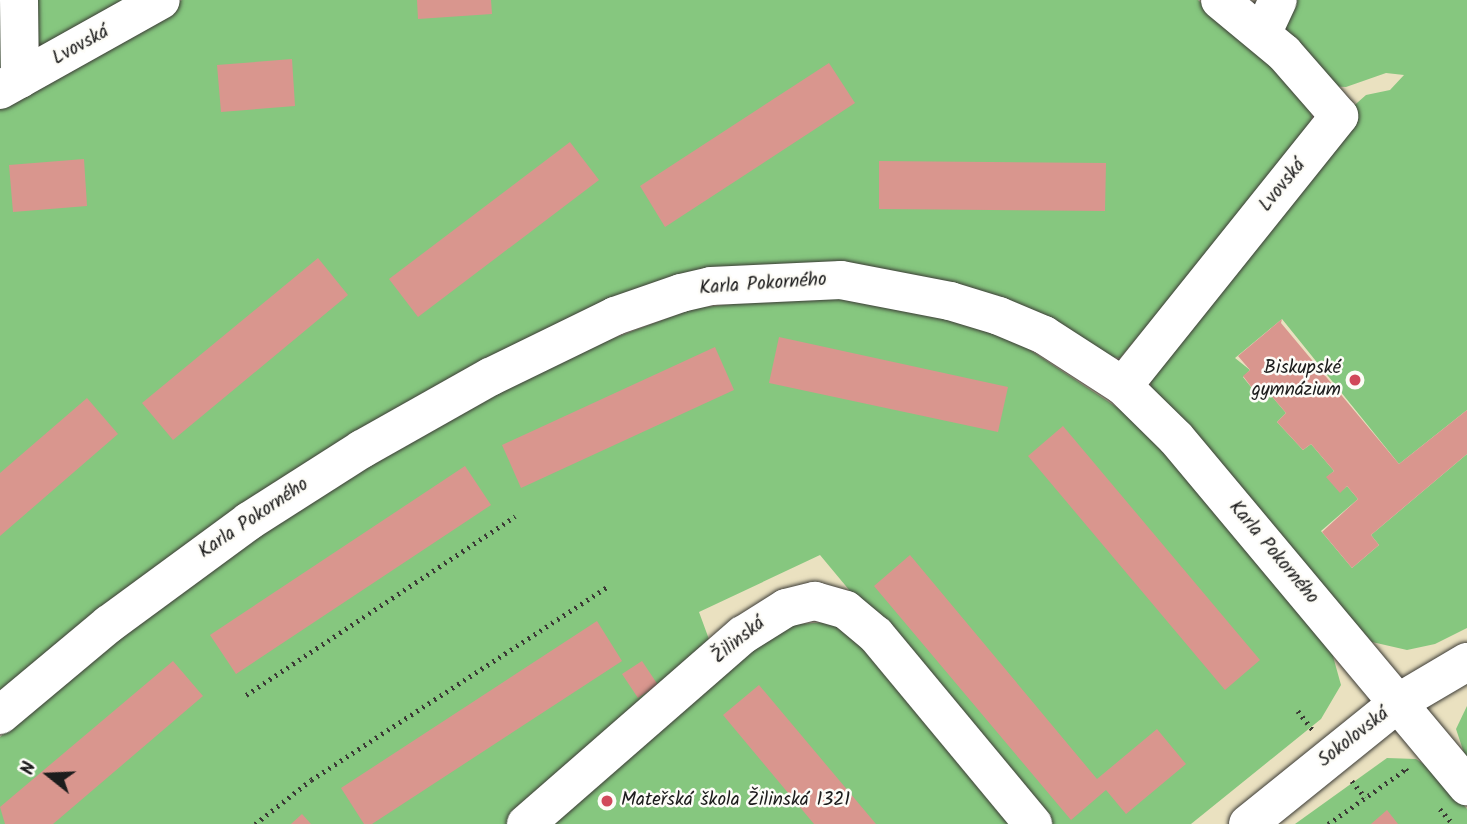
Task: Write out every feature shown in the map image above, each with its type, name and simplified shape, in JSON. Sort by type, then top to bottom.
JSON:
[{"type":"street","points":[[10,85],[19,0]]},
{"type":"street","name":"Lvovská","points":[[10,85],[161,0]]},
{"type":"street","name":"Lvovská","points":[[1123,386],[1339,116],[1270,16],[1220,0]]},
{"type":"street","name":"Karla Pokorného","points":[[0,715],[109,624],[295,490],[490,377],[615,316],[681,293],[787,280],[841,280],[890,287],[950,301],[1044,335],[1123,386],[1176,438],[1399,702],[1450,793]]},
{"type":"street","name":"Žilinská","points":[[526,824],[743,635],[786,608],[815,601],[846,610],[876,635],[1033,824]]},
{"type":"street","name":"Sokolovská","points":[[1248,824],[1399,702],[1467,662]]},
{"type":"path","points":[[246,695],[514,516]]},
{"type":"path","points":[[255,824],[311,780],[607,587]]},
{"type":"path","points":[[1328,824],[1406,769],[1412,776]]},
{"type":"path","points":[[1450,793],[1453,824]]},
{"type":"green space","points":[[0,0],[131,0],[0,74]]},
{"type":"green space","points":[[182,0],[1198,0],[1306,95],[1312,117],[1307,134],[1120,358],[1099,356],[872,269],[562,327],[0,700],[0,101]]},
{"type":"green space","points":[[1289,0],[1467,0],[1467,410],[1399,464],[1282,319],[1235,358],[1250,370],[1243,377],[1255,392],[1263,386],[1286,413],[1277,422],[1303,450],[1311,444],[1334,471],[1327,477],[1340,492],[1347,486],[1358,499],[1321,531],[1352,568],[1379,545],[1371,535],[1467,454],[1467,628],[1435,644],[1407,650],[1372,642],[1152,392],[1150,379],[1349,110],[1366,95],[1390,90],[1404,75],[1386,73],[1346,87],[1328,86],[1282,37]]},
{"type":"green space","points":[[818,295],[945,315],[1024,346],[1121,410],[1162,449],[1331,649],[1341,685],[1321,719],[1191,824],[1044,824],[820,555],[699,612],[710,642],[510,824],[0,824],[0,737],[107,647],[208,571],[337,485],[454,416],[587,348],[695,308]]},
{"type":"green space","points":[[827,622],[851,632],[1016,824],[542,824],[767,636],[786,625]]},
{"type":"green space","points":[[1467,706],[1467,762],[1456,729]]},
{"type":"green space","points":[[1387,758],[1416,759],[1437,773],[1467,809],[1467,824],[1295,824]]},
{"type":"building","points":[[417,0],[491,0],[492,14],[418,19]]},
{"type":"building","points":[[292,59],[295,106],[221,112],[217,65]]},
{"type":"building","points":[[829,63],[855,103],[665,227],[640,186]]},
{"type":"building","points":[[570,142],[599,180],[418,317],[389,279]]},
{"type":"building","points":[[84,159],[87,206],[13,212],[9,165]]},
{"type":"building","points":[[879,161],[1106,163],[1105,211],[879,209]]},
{"type":"building","points":[[318,258],[348,295],[173,440],[142,403]]},
{"type":"building","points":[[1282,319],[1281,323],[1399,464],[1467,410],[1467,454],[1371,535],[1379,545],[1352,568],[1322,532],[1358,499],[1347,486],[1340,493],[1326,477],[1334,471],[1311,444],[1303,450],[1277,422],[1286,413],[1263,386],[1255,392],[1243,376],[1250,370],[1238,356]]},
{"type":"building","points":[[779,337],[1008,387],[998,432],[769,383]]},
{"type":"building","points":[[715,347],[734,390],[521,488],[502,445]]},
{"type":"building","points":[[87,398],[118,434],[0,536],[0,473]]},
{"type":"building","points":[[1063,426],[1260,660],[1225,690],[1028,456]]},
{"type":"building","points":[[465,466],[491,505],[236,674],[210,635]]},
{"type":"building","points":[[910,555],[1097,779],[1157,729],[1186,764],[1126,814],[1106,790],[1071,820],[874,586]]},
{"type":"building","points":[[597,621],[622,661],[372,824],[364,824],[341,788]]},
{"type":"building","points":[[173,661],[203,696],[53,824],[5,824],[0,807]]},
{"type":"building","points":[[642,661],[658,685],[638,698],[622,674]]},
{"type":"building","points":[[759,685],[876,824],[814,824],[723,715]]},
{"type":"building","points":[[1387,810],[1398,824],[1371,824]]},
{"type":"building","points":[[302,814],[311,824],[291,824]]},
{"type":"place","name":"Biskupské gymnázium","points":[[1355,380]]},
{"type":"place","name":"Mateřská škola Žilinská 1321","points":[[607,801]]}]
